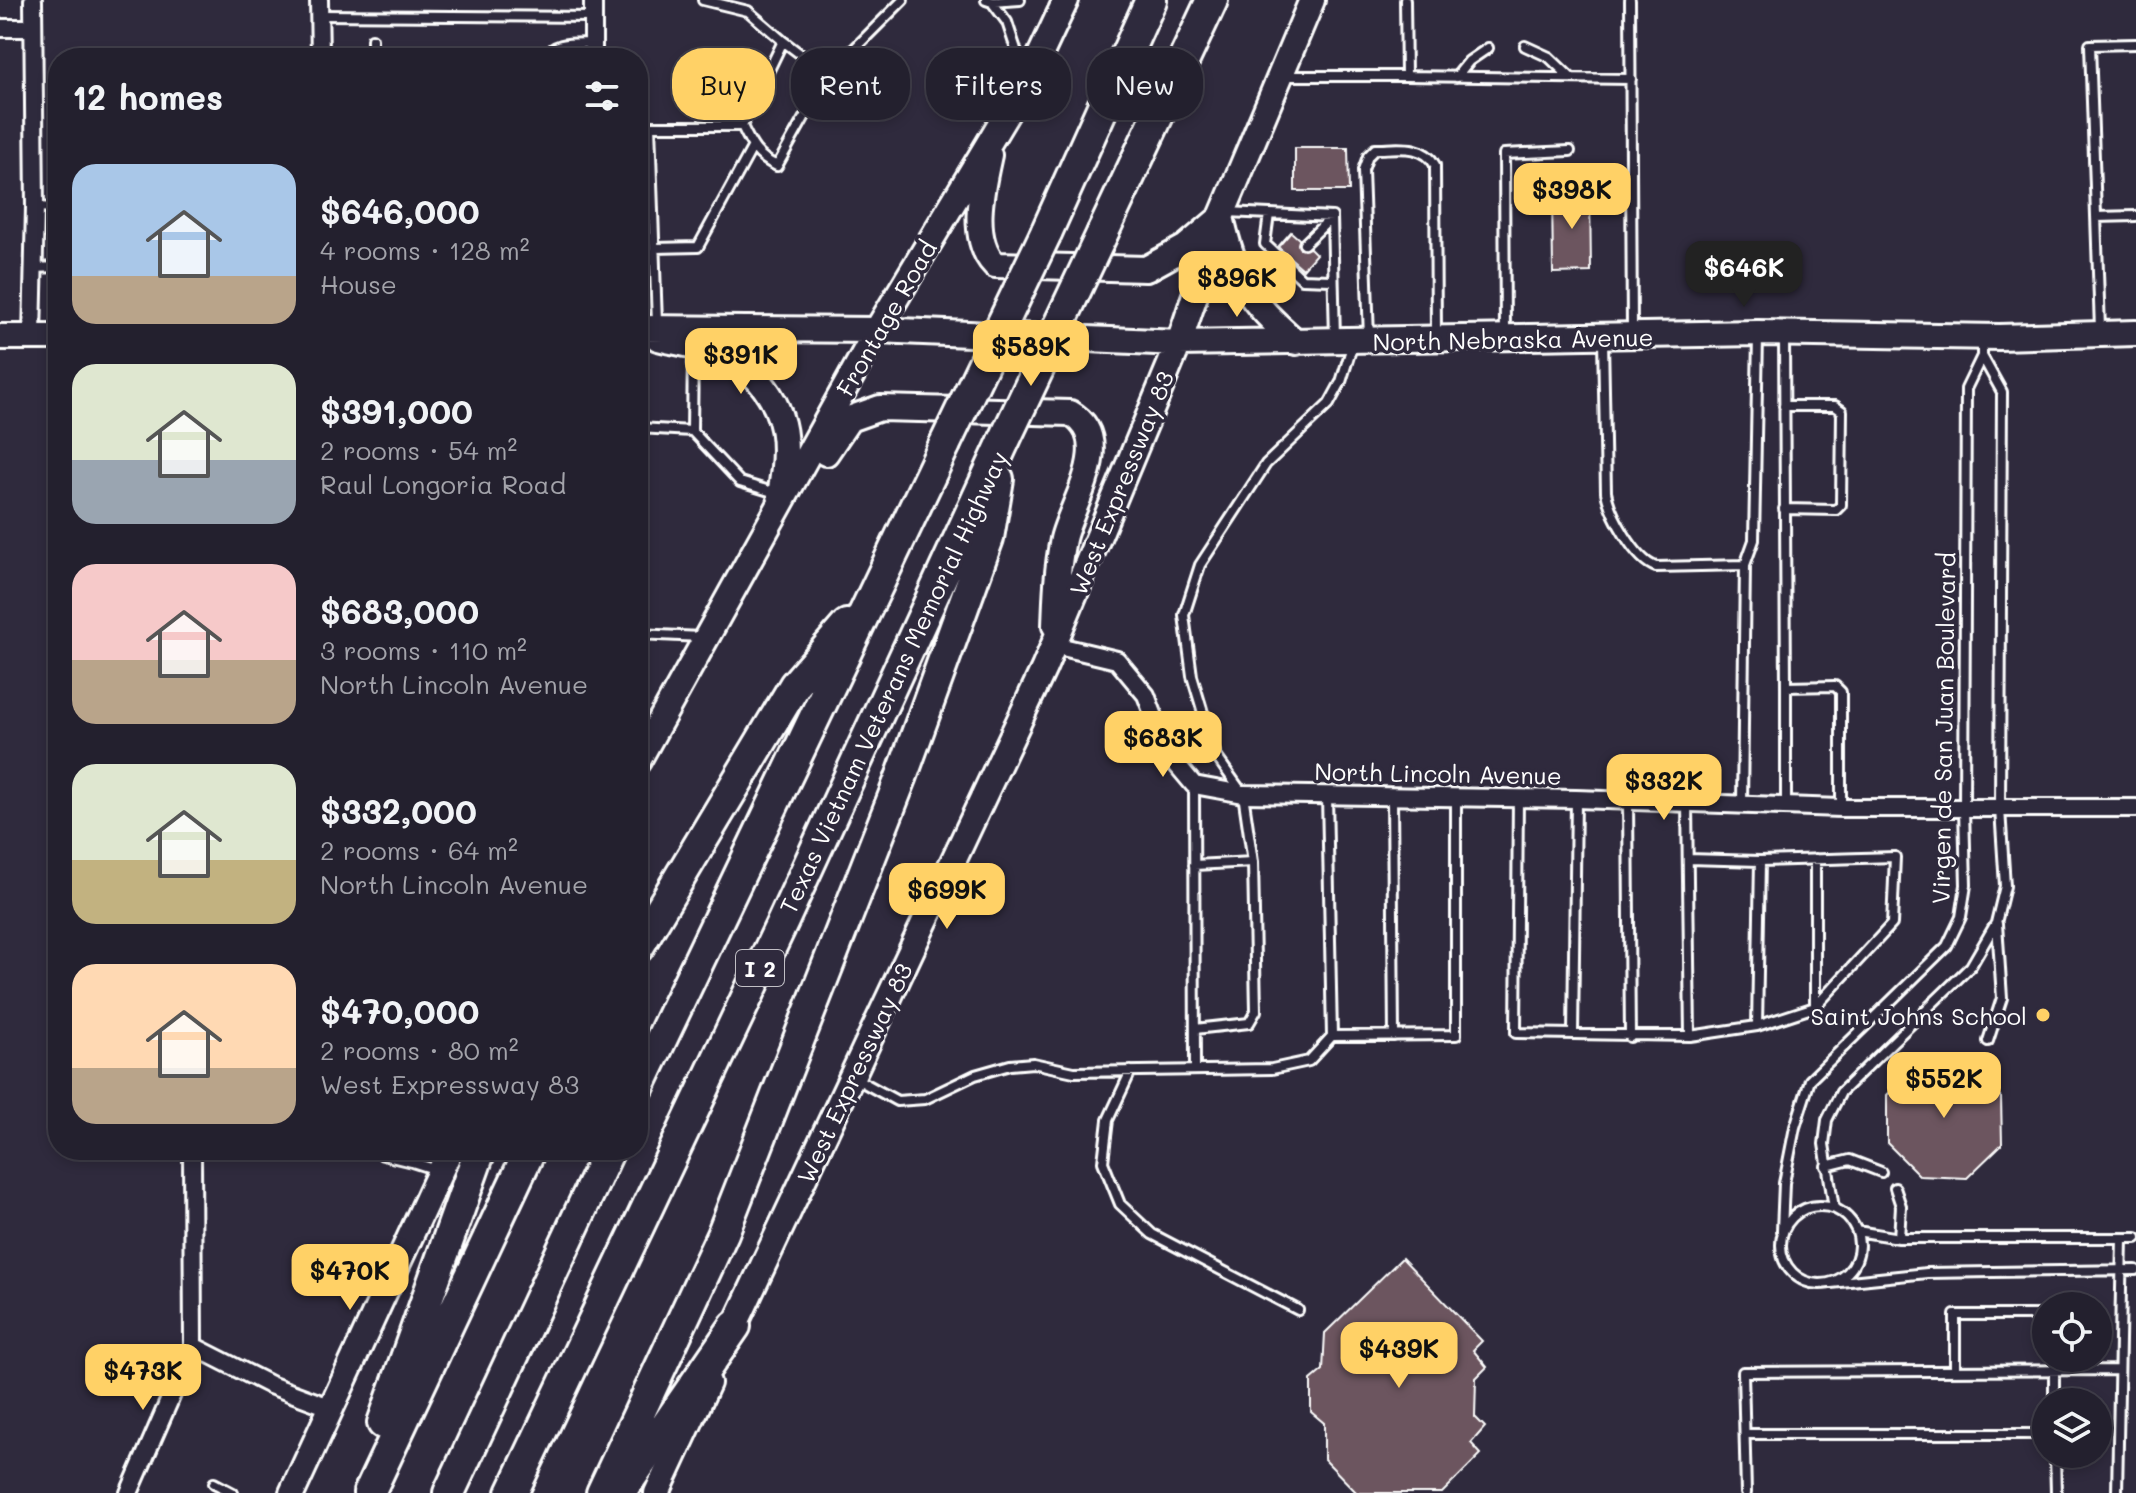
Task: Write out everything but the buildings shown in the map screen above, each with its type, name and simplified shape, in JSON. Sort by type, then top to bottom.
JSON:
[{"type":"highway","name":"I 2","points":[[648,1067],[1046,233],[1151,0]]},
{"type":"highway","name":"Texas Vietnam Veterans Memorial Highway","points":[[512,1493],[1214,0]]},
{"type":"highway","points":[[602,1493],[723,1233],[901,778],[988,538],[1004,441]]},
{"type":"highway","points":[[648,930],[795,685],[872,597]]},
{"type":"highway","points":[[360,1493],[477,1160]]},
{"type":"highway","points":[[369,1493],[525,1160]]},
{"type":"highway","points":[[449,1493],[604,1160]]},
{"type":"highway","points":[[620,1493],[735,1326]]},
{"type":"main road","name":"Frontage Road","points":[[1042,48],[1066,0]]},
{"type":"main road","name":"West Expressway 83","points":[[657,1493],[1054,645],[1179,343],[1222,214],[1312,0]]},
{"type":"main road","name":"Frontage Road","points":[[708,637],[778,504],[1002,120]]},
{"type":"main road","points":[[993,135],[981,194],[982,235],[987,256],[995,265],[1146,269],[1186,247],[1222,214],[1236,271],[1259,309],[1296,342]]},
{"type":"main road","name":"North Nebraska Avenue","points":[[648,330],[877,330],[1179,343],[1784,333],[1982,346],[2136,333]]},
{"type":"main road","points":[[648,331],[737,358],[766,388],[785,428],[785,472],[778,504]]},
{"type":"main road","points":[[0,337],[48,337]]},
{"type":"main road","points":[[778,504],[802,487],[849,419],[867,411],[1070,413],[1078,418],[1090,441],[1089,468],[1064,534],[1059,558],[1054,645]]},
{"type":"main road","points":[[648,743],[708,637]]},
{"type":"main road","points":[[292,1493],[445,1161]]},
{"type":"street","points":[[32,337],[35,207],[33,0]]},
{"type":"street","points":[[593,6],[593,48]]},
{"type":"street","points":[[319,8],[320,48]]},
{"type":"street","points":[[0,28],[33,28]]},
{"type":"street","points":[[1054,645],[1117,660],[1146,695],[1168,754],[1194,785]]},
{"type":"street","name":"North Lincoln Avenue","points":[[1194,785],[1243,794],[1576,799],[1841,808],[2136,808]]},
{"type":"street","points":[[129,1493],[193,1346],[192,1160]]},
{"type":"street","points":[[193,1346],[270,1385],[332,1408]]},
{"type":"lane","points":[[319,8],[593,6],[602,0]]},
{"type":"lane","points":[[703,0],[748,11],[792,48]]},
{"type":"lane","points":[[855,48],[903,0]]},
{"type":"lane","points":[[989,1],[1020,0]]},
{"type":"lane","points":[[1405,0],[1406,76]]},
{"type":"lane","points":[[1630,0],[1632,336]]},
{"type":"lane","points":[[989,1],[1007,22],[1016,48]]},
{"type":"lane","points":[[372,39],[372,48]]},
{"type":"lane","points":[[742,126],[783,41]]},
{"type":"lane","points":[[2100,334],[2090,45],[2136,44]]},
{"type":"lane","points":[[554,48],[557,45],[579,48]]},
{"type":"lane","points":[[1525,46],[1549,57],[1571,78]]},
{"type":"lane","points":[[1456,77],[1469,61],[1488,48]]},
{"type":"lane","points":[[1280,76],[1631,79]]},
{"type":"lane","points":[[742,126],[752,148],[764,160],[777,166],[803,120]]},
{"type":"lane","points":[[648,300],[655,248],[650,126],[742,126]]},
{"type":"lane","points":[[655,248],[698,247],[752,148]]},
{"type":"lane","points":[[1195,1029],[1249,1023],[1256,1011],[1253,862],[1243,794],[1216,756],[1192,676],[1184,615],[1200,565],[1266,464],[1299,429],[1329,404],[1341,382],[1353,342],[1363,170],[1368,156],[1375,149],[1419,149],[1429,155],[1435,165],[1436,340]]},
{"type":"lane","points":[[1505,339],[1504,154],[1570,151]]},
{"type":"lane","points":[[35,207],[48,208]]},
{"type":"lane","points":[[1222,214],[1332,217]]},
{"type":"lane","points":[[1269,214],[1265,244],[1287,259],[1302,279],[1331,280]]},
{"type":"lane","points":[[2096,217],[2136,216]]},
{"type":"lane","points":[[1304,244],[1332,217]]},
{"type":"lane","points":[[1332,217],[1331,280],[1353,342]]},
{"type":"lane","points":[[34,268],[48,267]]},
{"type":"lane","points":[[1742,806],[1745,565],[1754,540],[1758,333]]},
{"type":"lane","points":[[1784,333],[1786,807]]},
{"type":"lane","points":[[1603,337],[1606,492],[1610,510],[1644,563],[1656,567],[1745,565]]},
{"type":"lane","points":[[1834,1208],[1824,1144],[1827,1120],[1841,1092],[1971,966],[1996,923],[2005,886],[2000,809],[2002,392],[1982,346]]},
{"type":"lane","name":"Virgen de San Juan Boulevard","points":[[1982,346],[1966,389],[1966,885],[1961,917],[1947,946],[1810,1080],[1795,1127],[1784,1183],[1781,1250],[1793,1274],[1804,1282],[1831,1283],[1927,1273],[2136,1270]]},
{"type":"lane","points":[[692,431],[693,347]]},
{"type":"lane","points":[[1784,406],[1835,406],[1842,411],[1841,505],[1836,510],[1784,509]]},
{"type":"lane","points":[[648,429],[692,431],[740,482],[778,504]]},
{"type":"lane","points":[[648,634],[708,637]]},
{"type":"lane","points":[[1786,687],[1835,686],[1841,692],[1841,808]]},
{"type":"lane","points":[[1194,785],[1195,1070]]},
{"type":"lane","points":[[852,1076],[897,1101],[925,1099],[975,1075],[1010,1065],[1033,1063],[1074,1072],[1272,1069],[1309,1061],[1332,1036],[1327,796]]},
{"type":"lane","points":[[1392,797],[1394,1036]]},
{"type":"lane","points":[[1332,1036],[1456,1035],[1456,798]]},
{"type":"lane","points":[[1518,798],[1516,1033],[1690,1036],[1757,1026],[1815,1007],[1892,924],[1895,857],[1760,861],[1688,859]]},
{"type":"lane","points":[[1573,1034],[1576,799]]},
{"type":"lane","points":[[1628,801],[1630,1037]]},
{"type":"lane","points":[[1687,803],[1690,1036]]},
{"type":"lane","points":[[1815,859],[1815,1007]]},
{"type":"lane","points":[[1757,1026],[1760,861]]},
{"type":"lane","points":[[1194,865],[1253,862]]},
{"type":"lane","points":[[1988,1041],[2002,998],[1996,923]]},
{"type":"lane","points":[[1131,1071],[1108,1120],[1103,1162],[1120,1204],[1152,1234],[1298,1310]]},
{"type":"lane","points":[[404,1160],[445,1161]]},
{"type":"lane","points":[[1826,1166],[1850,1160],[1881,1172]]},
{"type":"lane","points":[[1895,1188],[1901,1206],[1899,1238]]},
{"type":"lane","points":[[1782,1231],[1796,1214],[1808,1208],[1834,1208],[1851,1222],[1857,1231],[1859,1244],[1852,1268],[1831,1283]]},
{"type":"lane","points":[[1857,1231],[1899,1238],[2136,1238]]},
{"type":"lane","points":[[2117,1493],[2122,1238]]},
{"type":"lane","points":[[1955,1370],[1955,1315],[2032,1315]]},
{"type":"lane","points":[[1746,1493],[1747,1434],[1743,1372],[2032,1370]]},
{"type":"lane","points":[[2112,1370],[2119,1370]]},
{"type":"lane","points":[[1747,1434],[2032,1434]]},
{"type":"lane","points":[[2055,1468],[2056,1493]]},
{"type":"lane","points":[[214,1483],[233,1493]]},
{"type":"place","name":"Saint Johns School","points":[[2043,1015]]}]
